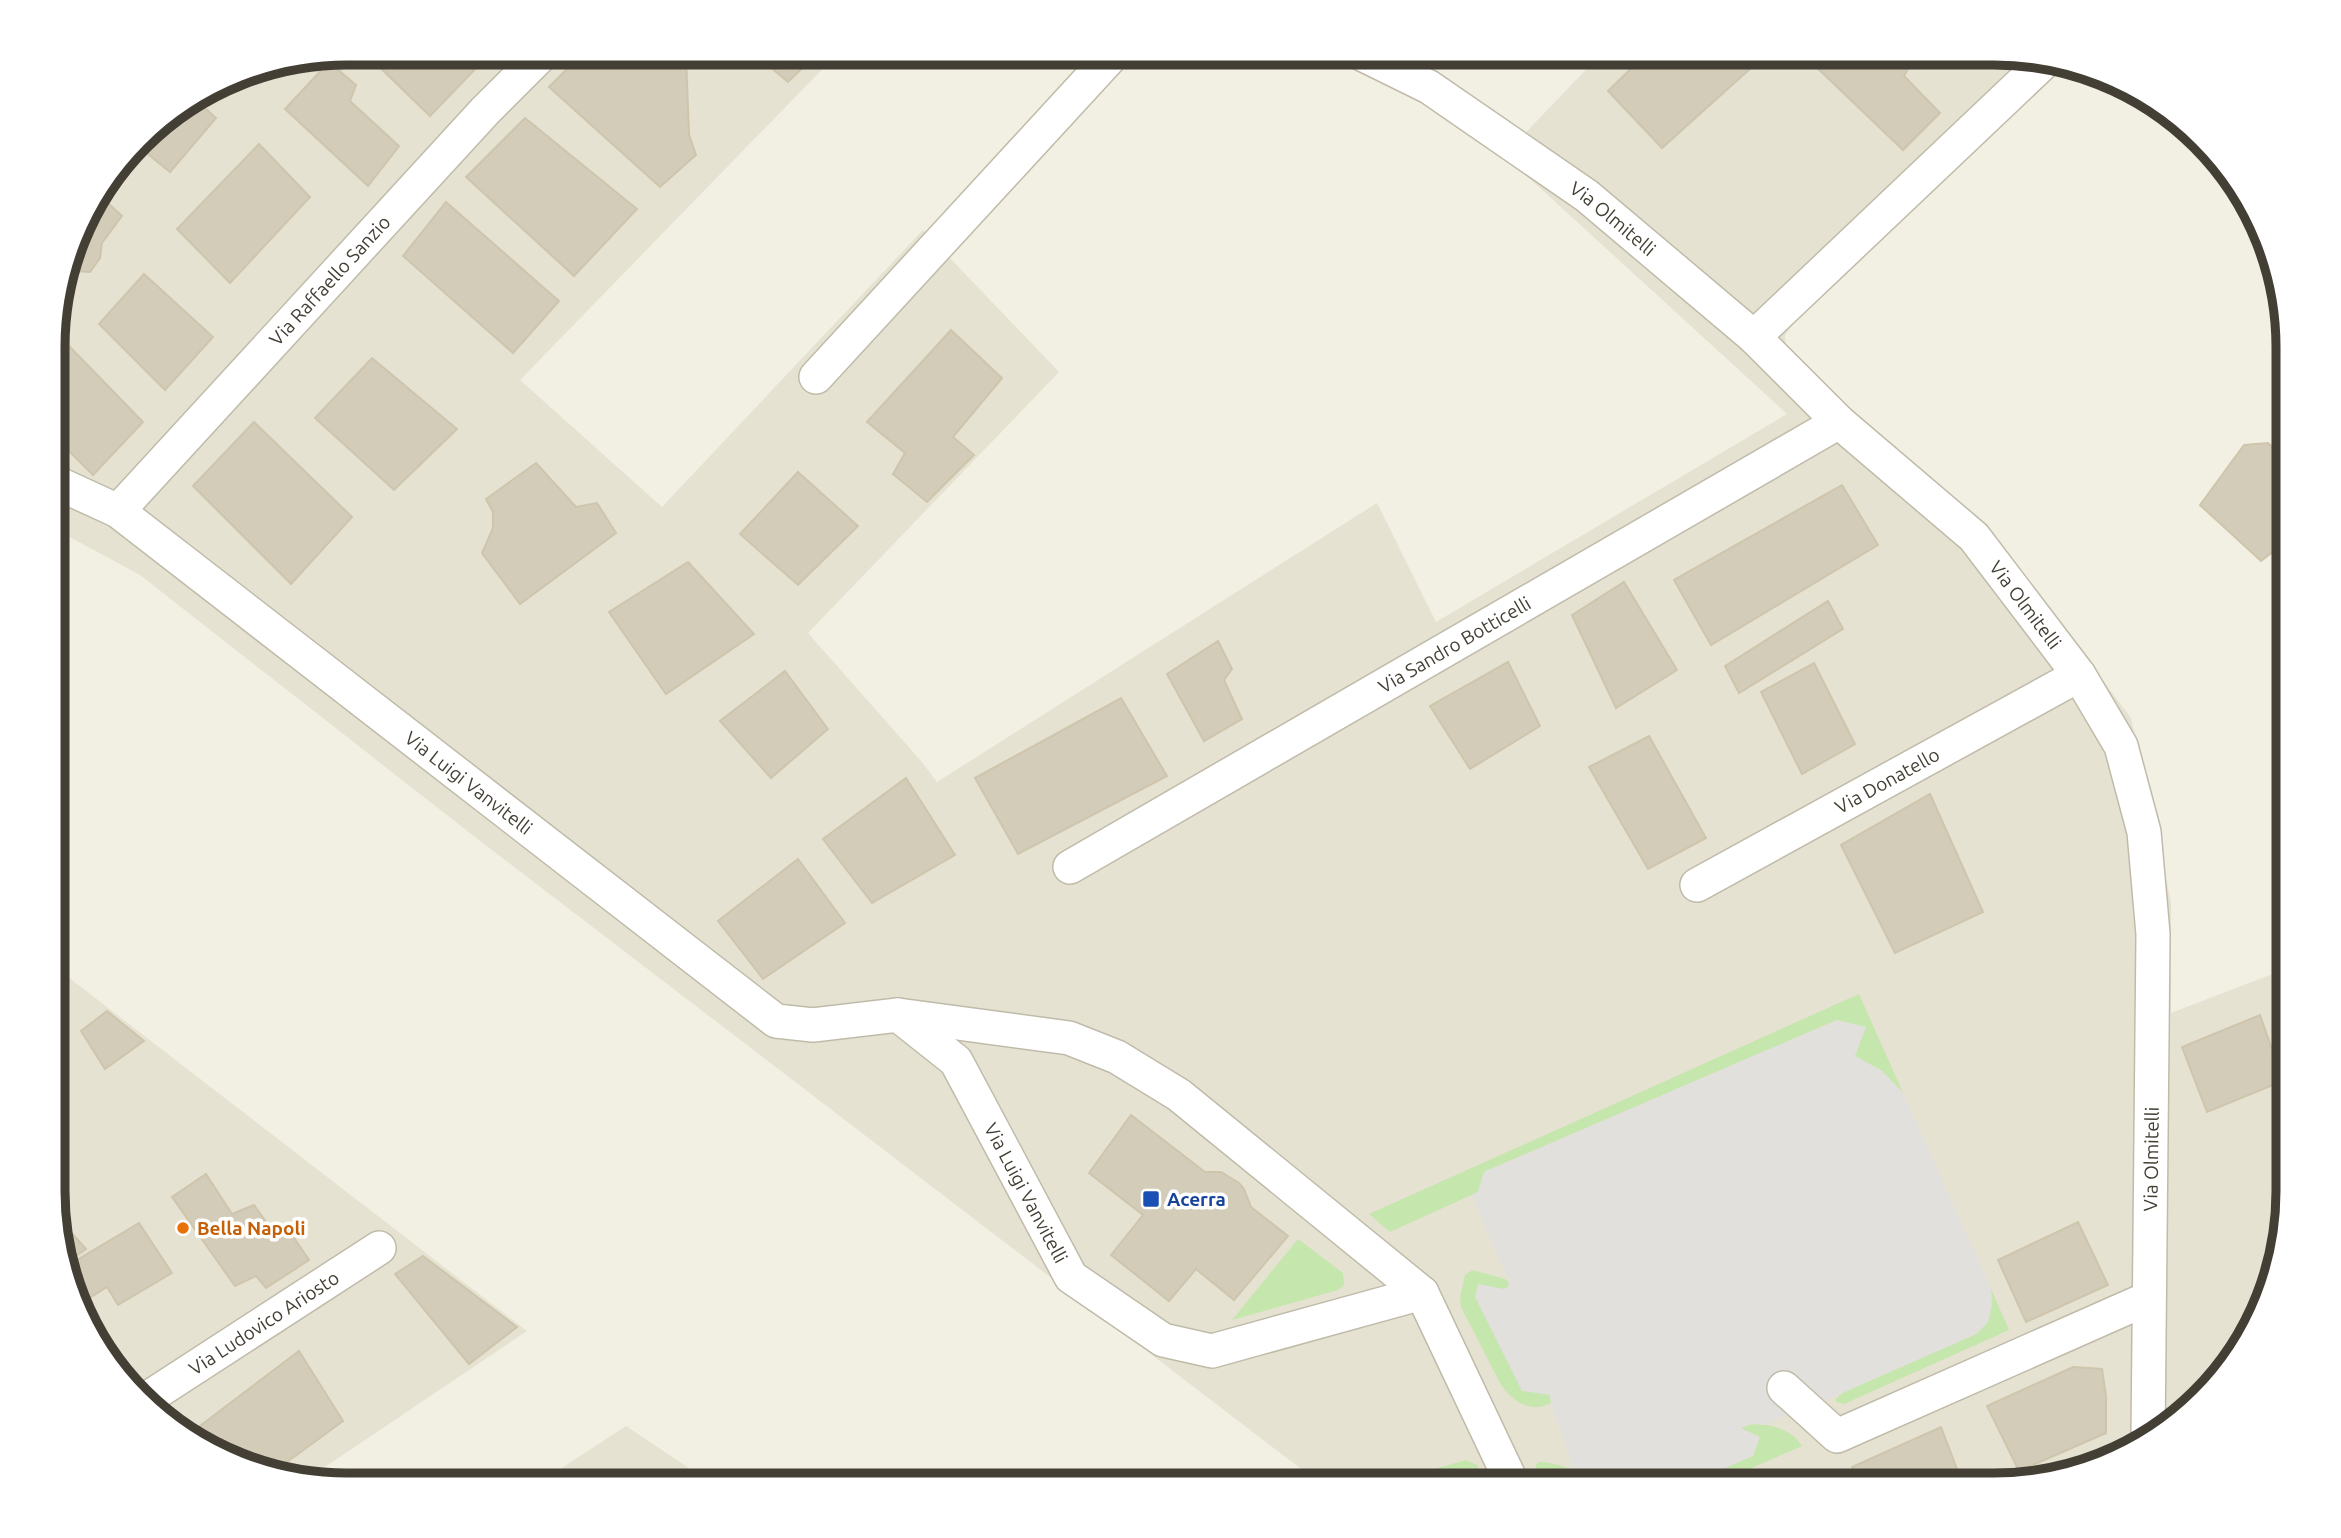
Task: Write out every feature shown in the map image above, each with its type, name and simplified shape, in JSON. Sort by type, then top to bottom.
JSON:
[{"type":"street","name":"Via Raffaello Sanzio","points":[[118,511],[530,65]]},
{"type":"street","points":[[816,377],[1102,65]]},
{"type":"street","name":"Via Olmitelli","points":[[1386,65],[1429,87],[1587,196],[1754,337],[1839,422],[1974,537],[2079,676],[2121,746],[2144,832],[2153,934],[2148,1428]]},
{"type":"street","points":[[1754,337],[2038,68]]},
{"type":"street","name":"Via Sandro Botticelli","points":[[1070,867],[1839,422]]},
{"type":"street","name":"Via Luigi Vanvitelli","points":[[65,487],[118,511],[776,1021],[813,1024],[898,1015],[1069,1038],[1117,1057],[1179,1095],[1422,1293],[1507,1473]]},
{"type":"street","name":"Via Donatello","points":[[1697,885],[2079,676]]},
{"type":"street","name":"Via Luigi Vanvitelli","points":[[898,1015],[956,1061],[1071,1278],[1163,1340],[1212,1351],[1422,1293]]},
{"type":"street","name":"Via Ludovico Ariosto","points":[[152,1395],[379,1248]]},
{"type":"street","points":[[1784,1388],[1838,1436],[2149,1298]]},
{"type":"shaded area","points":[[328,65],[826,65],[520,380],[662,507],[923,230],[1059,372],[808,633],[937,782],[1377,503],[1436,622],[1787,414],[1504,155],[1590,65],[2013,65],[2060,72],[1960,161],[1803,311],[1785,335],[1786,348],[2011,558],[2131,718],[2171,902],[2171,1013],[2276,973],[2276,1210],[2267,1264],[2255,1299],[2239,1332],[2218,1363],[2194,1391],[2166,1415],[2135,1436],[2102,1452],[2050,1468],[2013,1473],[1306,1473],[475,837],[140,575],[65,534],[65,328],[74,274],[86,239],[102,206],[123,175],[147,147],[175,123],[206,102],[239,86],[274,74]]},
{"type":"shaded area","points":[[65,975],[527,1331],[318,1472],[274,1464],[239,1452],[206,1436],[175,1415],[147,1391],[112,1348],[86,1299],[74,1264],[65,1210]]},
{"type":"shaded area","points":[[1837,1020],[1866,1027],[1855,1056],[1882,1071],[1903,1093],[1991,1289],[1992,1305],[1988,1322],[1976,1334],[1842,1393],[1765,1425],[1749,1424],[1741,1428],[1760,1437],[1753,1456],[1714,1473],[1575,1473],[1550,1395],[1522,1391],[1475,1297],[1478,1284],[1504,1289],[1509,1282],[1471,1195],[1478,1192],[1484,1172]]},
{"type":"shaded area","points":[[626,1426],[696,1473],[554,1473]]},
{"type":"green space","points":[[1859,994],[1903,1093],[1882,1071],[1855,1056],[1837,1020],[1484,1172],[1478,1192],[1390,1232],[1369,1214]]},
{"type":"green space","points":[[1298,1239],[1343,1273],[1344,1285],[1338,1290],[1232,1320]]},
{"type":"green space","points":[[1472,1270],[1509,1282],[1504,1289],[1550,1395],[1551,1403],[1536,1407],[1521,1404],[1509,1395],[1500,1383],[1461,1307],[1460,1297],[1465,1275]]},
{"type":"green space","points":[[1991,1289],[2009,1330],[1844,1404],[1836,1402],[1842,1393],[1976,1334],[1989,1314]]},
{"type":"green space","points":[[1756,1423],[1788,1432],[1802,1446],[1740,1473],[1698,1473],[1740,1428]]},
{"type":"green space","points":[[1466,1460],[1477,1465],[1481,1473],[1420,1473]]},
{"type":"green space","points":[[1539,1462],[1552,1463],[1575,1473],[1536,1473]]},
{"type":"building","points":[[326,65],[333,65],[356,85],[350,101],[399,146],[368,186],[285,109]]},
{"type":"building","points":[[377,65],[479,65],[430,116]]},
{"type":"building","points":[[571,65],[686,65],[689,135],[696,155],[660,187],[549,87]]},
{"type":"building","points":[[770,65],[806,65],[788,82]]},
{"type":"building","points":[[1635,65],[1748,65],[1751,68],[1662,148],[1608,91]]},
{"type":"building","points":[[1814,65],[1910,65],[1904,76],[1940,113],[1903,150]]},
{"type":"building","points":[[201,105],[216,118],[170,172],[144,151],[175,123]]},
{"type":"building","points":[[525,118],[637,209],[574,276],[466,177]]},
{"type":"building","points":[[259,144],[310,197],[230,283],[177,229]]},
{"type":"building","points":[[105,201],[122,216],[102,243],[100,258],[90,272],[75,271],[86,239]]},
{"type":"building","points":[[446,202],[559,301],[513,353],[403,256]]},
{"type":"building","points":[[144,274],[213,337],[165,390],[99,324]]},
{"type":"building","points":[[951,330],[1002,378],[953,437],[974,455],[927,502],[893,474],[905,453],[867,422]]},
{"type":"building","points":[[69,346],[143,422],[93,475],[65,447],[65,351]]},
{"type":"building","points":[[372,358],[457,429],[394,490],[315,418]]},
{"type":"building","points":[[254,422],[352,517],[291,584],[193,486]]},
{"type":"building","points":[[2268,443],[2276,450],[2276,549],[2261,561],[2200,505],[2244,445]]},
{"type":"building","points":[[536,463],[576,507],[597,503],[616,533],[520,604],[482,553],[493,528],[493,512],[486,499]]},
{"type":"building","points":[[798,472],[858,526],[798,585],[740,534]]},
{"type":"building","points":[[1842,485],[1878,545],[1711,645],[1674,580]]},
{"type":"building","points":[[688,562],[754,634],[666,694],[609,612]]},
{"type":"building","points":[[1624,582],[1677,670],[1616,708],[1572,615]]},
{"type":"building","points":[[1828,601],[1843,629],[1739,693],[1725,666]]},
{"type":"building","points":[[1218,641],[1232,669],[1224,680],[1242,719],[1204,741],[1167,674]]},
{"type":"building","points":[[1508,662],[1540,726],[1470,769],[1430,706]]},
{"type":"building","points":[[1814,663],[1855,744],[1802,774],[1761,692]]},
{"type":"building","points":[[785,671],[828,729],[771,778],[720,721]]},
{"type":"building","points":[[1121,698],[1167,776],[1018,854],[975,778]]},
{"type":"building","points":[[1649,736],[1706,838],[1648,869],[1589,767]]},
{"type":"building","points":[[906,778],[955,855],[872,903],[823,839]]},
{"type":"building","points":[[1930,794],[1983,912],[1895,953],[1841,845]]},
{"type":"building","points":[[798,859],[845,923],[763,979],[718,921]]},
{"type":"building","points":[[107,1011],[144,1041],[105,1069],[81,1031]]},
{"type":"building","points":[[2260,1015],[2276,1061],[2276,1084],[2207,1112],[2182,1047]]},
{"type":"building","points":[[1131,1115],[1205,1172],[1221,1172],[1239,1183],[1251,1207],[1288,1236],[1234,1300],[1196,1269],[1169,1301],[1111,1255],[1143,1215],[1089,1173]]},
{"type":"building","points":[[206,1174],[232,1214],[254,1205],[274,1233],[286,1226],[309,1260],[266,1288],[256,1276],[235,1286],[172,1197]]},
{"type":"building","points":[[2078,1222],[2108,1285],[2026,1322],[1998,1260]]},
{"type":"building","points":[[139,1223],[172,1273],[118,1305],[107,1287],[86,1300],[74,1262]]},
{"type":"building","points":[[67,1230],[86,1249],[73,1258],[70,1247]]},
{"type":"building","points":[[423,1256],[517,1327],[469,1364],[395,1274]]},
{"type":"building","points":[[299,1351],[343,1421],[282,1466],[239,1452],[196,1429]]},
{"type":"building","points":[[2073,1367],[2102,1369],[2106,1396],[2106,1433],[2019,1471],[1987,1406]]},
{"type":"building","points":[[1941,1427],[1958,1473],[1854,1473],[1852,1467]]},
{"type":"place","name":"Acerra","points":[[1151,1199]]},
{"type":"place","name":"Bella Napoli","points":[[183,1228]]}]
